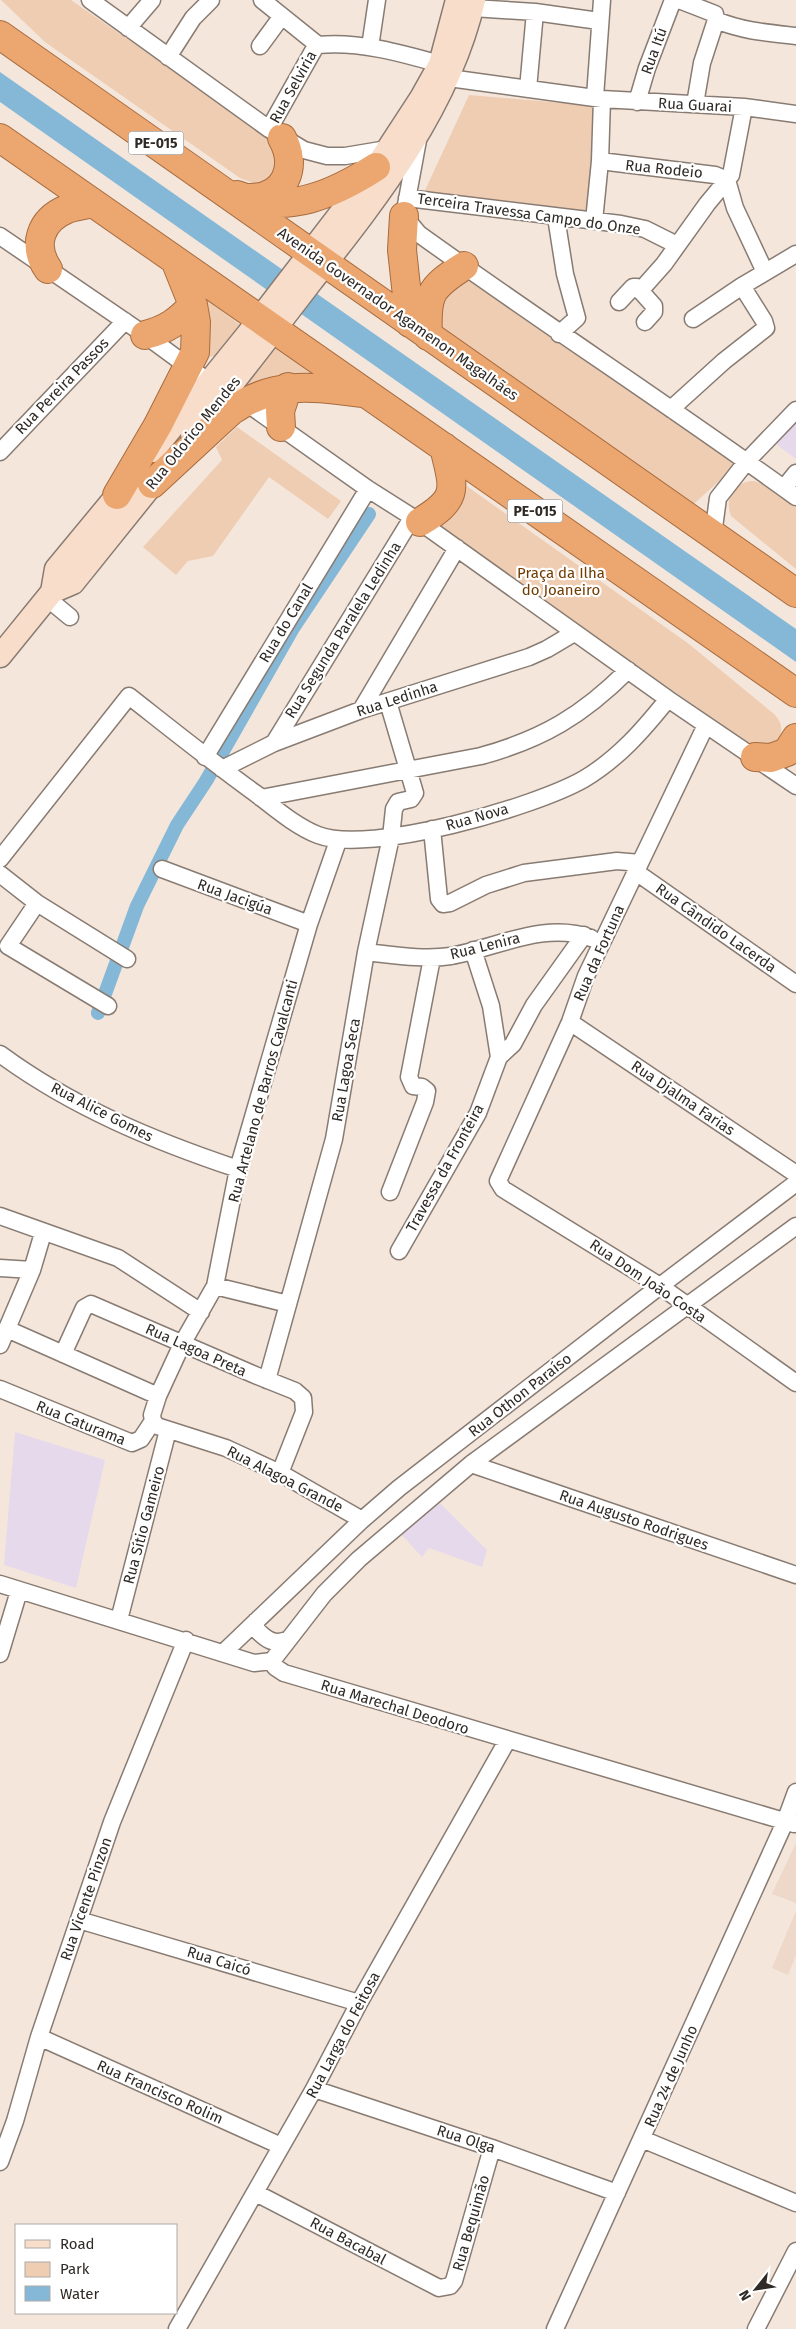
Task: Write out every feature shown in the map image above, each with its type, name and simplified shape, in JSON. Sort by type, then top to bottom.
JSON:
[{"type":"highway","points":[[0,22],[22,50]]},
{"type":"highway","name":"Avenida Governador Agamenon Magalhães","points":[[0,35],[210,182],[312,266],[419,330],[796,593]]},
{"type":"highway","points":[[244,198],[258,198],[274,192],[287,176],[290,164],[288,150],[276,133]]},
{"type":"highway","name":"PE-015","points":[[0,138],[175,260],[273,316],[367,394],[794,695]]},
{"type":"highway","points":[[210,182],[244,198],[270,203],[299,202],[339,190],[382,158]]},
{"type":"highway","points":[[48,269],[40,257],[39,242],[44,228],[52,218],[66,210],[93,203]]},
{"type":"highway","points":[[406,207],[402,250],[419,330]]},
{"type":"highway","points":[[117,495],[158,425],[199,375],[195,352],[196,322],[193,305],[190,292],[175,260]]},
{"type":"highway","points":[[419,330],[427,316],[434,288],[464,266]]},
{"type":"highway","points":[[135,328],[169,328],[193,305]]},
{"type":"highway","points":[[281,427],[280,411],[288,387]]},
{"type":"highway","points":[[152,484],[214,426],[245,402],[267,392],[288,387],[310,387],[367,394]]},
{"type":"highway","points":[[416,520],[446,505],[450,495],[452,484],[444,447]]},
{"type":"highway","points":[[755,757],[771,758],[787,752],[796,738]]},
{"type":"main road","points":[[273,316],[419,132],[444,71],[468,2]]},
{"type":"main road","points":[[312,266],[382,158],[444,71]]},
{"type":"main road","name":"Rua Odorico Mendes","points":[[199,375],[273,316]]},
{"type":"main road","name":"Rua Odorico Mendes","points":[[0,656],[50,595],[73,583],[152,484],[273,316]]},
{"type":"main road","name":"Rua Odorico Mendes","points":[[50,595],[56,569],[117,495]]},
{"type":"street","points":[[128,28],[152,0]]},
{"type":"street","points":[[168,57],[193,18],[211,0]]},
{"type":"street","points":[[262,0],[318,44]]},
{"type":"street","points":[[370,47],[377,0]]},
{"type":"street","points":[[594,221],[600,161],[599,21],[602,0]]},
{"type":"street","name":"Rua Itú","points":[[637,102],[647,68],[673,0]]},
{"type":"street","points":[[679,0],[710,10],[715,14],[716,20],[702,63],[695,104]]},
{"type":"street","points":[[96,2],[168,57],[276,133],[304,150],[327,156],[382,158]]},
{"type":"street","points":[[468,2],[599,21]]},
{"type":"street","points":[[528,89],[535,12]]},
{"type":"street","points":[[260,46],[282,16]]},
{"type":"street","points":[[716,20],[754,31],[796,36]]},
{"type":"street","name":"Rua Guarai","points":[[318,44],[370,47],[444,71],[528,89],[637,102],[744,107],[796,114]]},
{"type":"street","name":"Rua Selviria","points":[[276,133],[318,44]]},
{"type":"street","points":[[640,291],[664,264],[733,170],[744,107]]},
{"type":"street","points":[[419,132],[406,207],[419,234],[559,334],[747,461],[790,493],[796,473]]},
{"type":"street","name":"Rua Rodeio","points":[[600,161],[714,175],[727,180]]},
{"type":"street","points":[[727,180],[735,208],[765,272]]},
{"type":"street","name":"Terceira Travessa Campo do Onze","points":[[406,207],[594,221],[613,230],[645,230],[677,245]]},
{"type":"street","points":[[556,218],[565,274],[577,318],[559,334]]},
{"type":"street","points":[[0,236],[135,328],[199,375]]},
{"type":"street","points":[[693,319],[742,286],[796,254]]},
{"type":"street","points":[[671,409],[718,366],[766,328],[764,321],[742,286]]},
{"type":"street","points":[[619,302],[633,287],[637,287],[654,306],[654,312],[644,322]]},
{"type":"street","name":"Rua Pereira Passos","points":[[0,452],[135,328]]},
{"type":"street","points":[[245,402],[368,489],[457,548],[668,699],[796,786]]},
{"type":"street","points":[[714,535],[718,498],[747,461],[796,410]]},
{"type":"street","name":"Rua do Canal","points":[[213,763],[368,489]]},
{"type":"street","name":"Rua Segunda Paralela Ledinha","points":[[274,743],[416,520]]},
{"type":"street","points":[[361,710],[457,548]]},
{"type":"street","points":[[50,595],[70,617]]},
{"type":"street","name":"Rua Ledinha","points":[[213,763],[274,743],[361,710],[529,657],[548,649],[574,633]]},
{"type":"street","points":[[261,798],[408,768],[481,756],[509,748],[541,735],[575,716],[604,693],[628,670]]},
{"type":"street","name":"Rua Nova","points":[[0,859],[129,696],[213,763],[299,825],[318,835],[338,840],[362,841],[432,829],[528,802],[582,779],[614,758],[640,734],[668,699]]},
{"type":"street","points":[[388,702],[408,768]]},
{"type":"street","name":"Rua da Fortuna","points":[[498,1183],[498,1177],[570,1022],[579,992],[706,725]]},
{"type":"street","name":"Rua Lagoa Seca","points":[[267,1380],[334,1139],[366,952],[396,805],[411,798],[415,793],[408,768]]},
{"type":"street","points":[[432,829],[439,899],[443,904],[450,903],[486,885],[524,873],[617,861],[638,868]]},
{"type":"street","name":"Rua Artelano de Barros Cavalcanti","points":[[153,1421],[152,1415],[158,1396],[182,1344],[215,1286],[238,1169],[309,924],[338,840]]},
{"type":"street","name":"Rua Cândido Lacerda","points":[[638,868],[796,984]]},
{"type":"street","name":"Rua Jacigúa","points":[[162,870],[309,924]]},
{"type":"street","points":[[0,874],[37,903],[126,958]]},
{"type":"street","points":[[37,903],[8,946],[107,1005]]},
{"type":"street","name":"Rua Lenira","points":[[366,952],[432,958],[473,950],[530,935],[562,933],[584,935],[602,942]]},
{"type":"street","name":"Travessa da Fronteira","points":[[399,1251],[478,1113],[499,1056],[513,1044],[534,1005],[584,935]]},
{"type":"street","name":"Travessa da Fronteira","points":[[473,950],[491,1006],[499,1056]]},
{"type":"street","points":[[390,1192],[425,1102],[426,1089],[413,1086],[409,1077],[432,958]]},
{"type":"street","name":"Rua Djalma Farias","points":[[570,1022],[796,1174]]},
{"type":"street","name":"Rua Alice Gomes","points":[[0,1054],[29,1074],[125,1127],[182,1150],[238,1169]]},
{"type":"street","name":"Rua Dom João Costa","points":[[498,1183],[504,1189],[660,1286],[796,1383]]},
{"type":"street","name":"Rua Othon Paraíso","points":[[224,1652],[362,1520],[660,1286],[796,1183]]},
{"type":"street","points":[[0,1216],[43,1233],[118,1258],[201,1312]]},
{"type":"street","name":"Rua Othon Paraíso","points":[[272,1661],[324,1594],[359,1559],[471,1464],[796,1226]]},
{"type":"street","points":[[0,1345],[5,1325],[32,1270],[43,1233]]},
{"type":"street","points":[[0,1268],[32,1270]]},
{"type":"street","points":[[215,1286],[288,1304]]},
{"type":"street","name":"Rua Lagoa Preta","points":[[63,1354],[87,1305],[92,1304],[182,1344],[295,1390],[303,1398],[304,1412],[280,1473]]},
{"type":"street","points":[[5,1325],[63,1354],[158,1396]]},
{"type":"street","name":"Rua Caturama","points":[[0,1389],[132,1443],[141,1439],[153,1421]]},
{"type":"street","name":"Rua Alagoa Grande","points":[[153,1421],[157,1426],[226,1448],[280,1473],[362,1520]]},
{"type":"street","name":"Rua Sítio Gameiro","points":[[119,1620],[168,1430]]},
{"type":"street","name":"Rua Augusto Rodrigues","points":[[471,1464],[796,1575]]},
{"type":"street","points":[[0,1584],[186,1640],[254,1663],[272,1661]]},
{"type":"street","points":[[0,1654],[19,1591]]},
{"type":"street","points":[[256,1621],[256,1629],[267,1640],[277,1642],[289,1638]]},
{"type":"street","name":"Rua Vicente Pinzon","points":[[0,2162],[15,2121],[39,2037],[112,1822],[186,1640]]},
{"type":"street","name":"Rua Marechal Deodoro","points":[[272,1661],[275,1667],[284,1673],[507,1741],[791,1824]]},
{"type":"street","name":"Rua Larga do Feitosa","points":[[177,2329],[256,2193],[359,2003],[507,1741]]},
{"type":"street","name":"Rua 24 de Junho","points":[[555,2329],[642,2139],[791,1824],[796,1792]]},
{"type":"street","name":"Rua Caicó","points":[[79,1920],[359,2003]]},
{"type":"street","name":"Rua Francisco Rolim","points":[[39,2037],[281,2146]]},
{"type":"street","name":"Rua Olga","points":[[314,2089],[492,2148],[618,2193]]},
{"type":"street","points":[[642,2139],[796,2203]]},
{"type":"street","name":"Rua Bequimão","points":[[439,2288],[450,2286],[454,2281],[492,2148]]},
{"type":"street","name":"Rua Bacabal","points":[[256,2193],[439,2288]]},
{"type":"street","points":[[756,2329],[796,2251]]},
{"type":"shaded area","points":[[796,415],[796,459],[772,441]]},
{"type":"shaded area","points":[[15,1432],[105,1460],[76,1588],[4,1565]]},
{"type":"shaded area","points":[[440,1503],[487,1550],[482,1567],[429,1548],[422,1557],[400,1533]]},
{"type":"shaded area","points":[[796,1843],[796,1903],[772,1894]]},
{"type":"shaded area","points":[[796,1911],[796,1955],[788,1975],[772,1968]]},
{"type":"green space","points":[[1,0],[71,0],[276,142],[280,175],[258,185],[240,178],[45,42]]},
{"type":"green space","points":[[469,95],[597,106],[589,218],[422,197]]},
{"type":"green space","points":[[466,274],[738,464],[686,511],[431,334],[437,292]]},
{"type":"green space","points":[[200,294],[240,325],[215,356],[206,357]]},
{"type":"green space","points":[[269,347],[289,354],[317,375],[227,399]]},
{"type":"green space","points":[[237,427],[341,501],[328,519],[269,477],[213,556],[188,561],[176,575],[143,547],[222,460],[216,447]]},
{"type":"green space","points":[[754,481],[767,486],[796,507],[796,569],[731,516],[729,503],[733,492],[741,484]]},
{"type":"green space","name":"Praça da Ilha do Joaneiro","points":[[461,482],[689,644],[774,714],[781,725],[780,737],[775,746],[751,745],[434,524]]},
{"type":"water","points":[[0,72],[796,629],[796,662],[0,102]]},
{"type":"waterway","points":[[98,1013],[137,906],[177,825],[206,781],[293,628],[369,514]]}]
